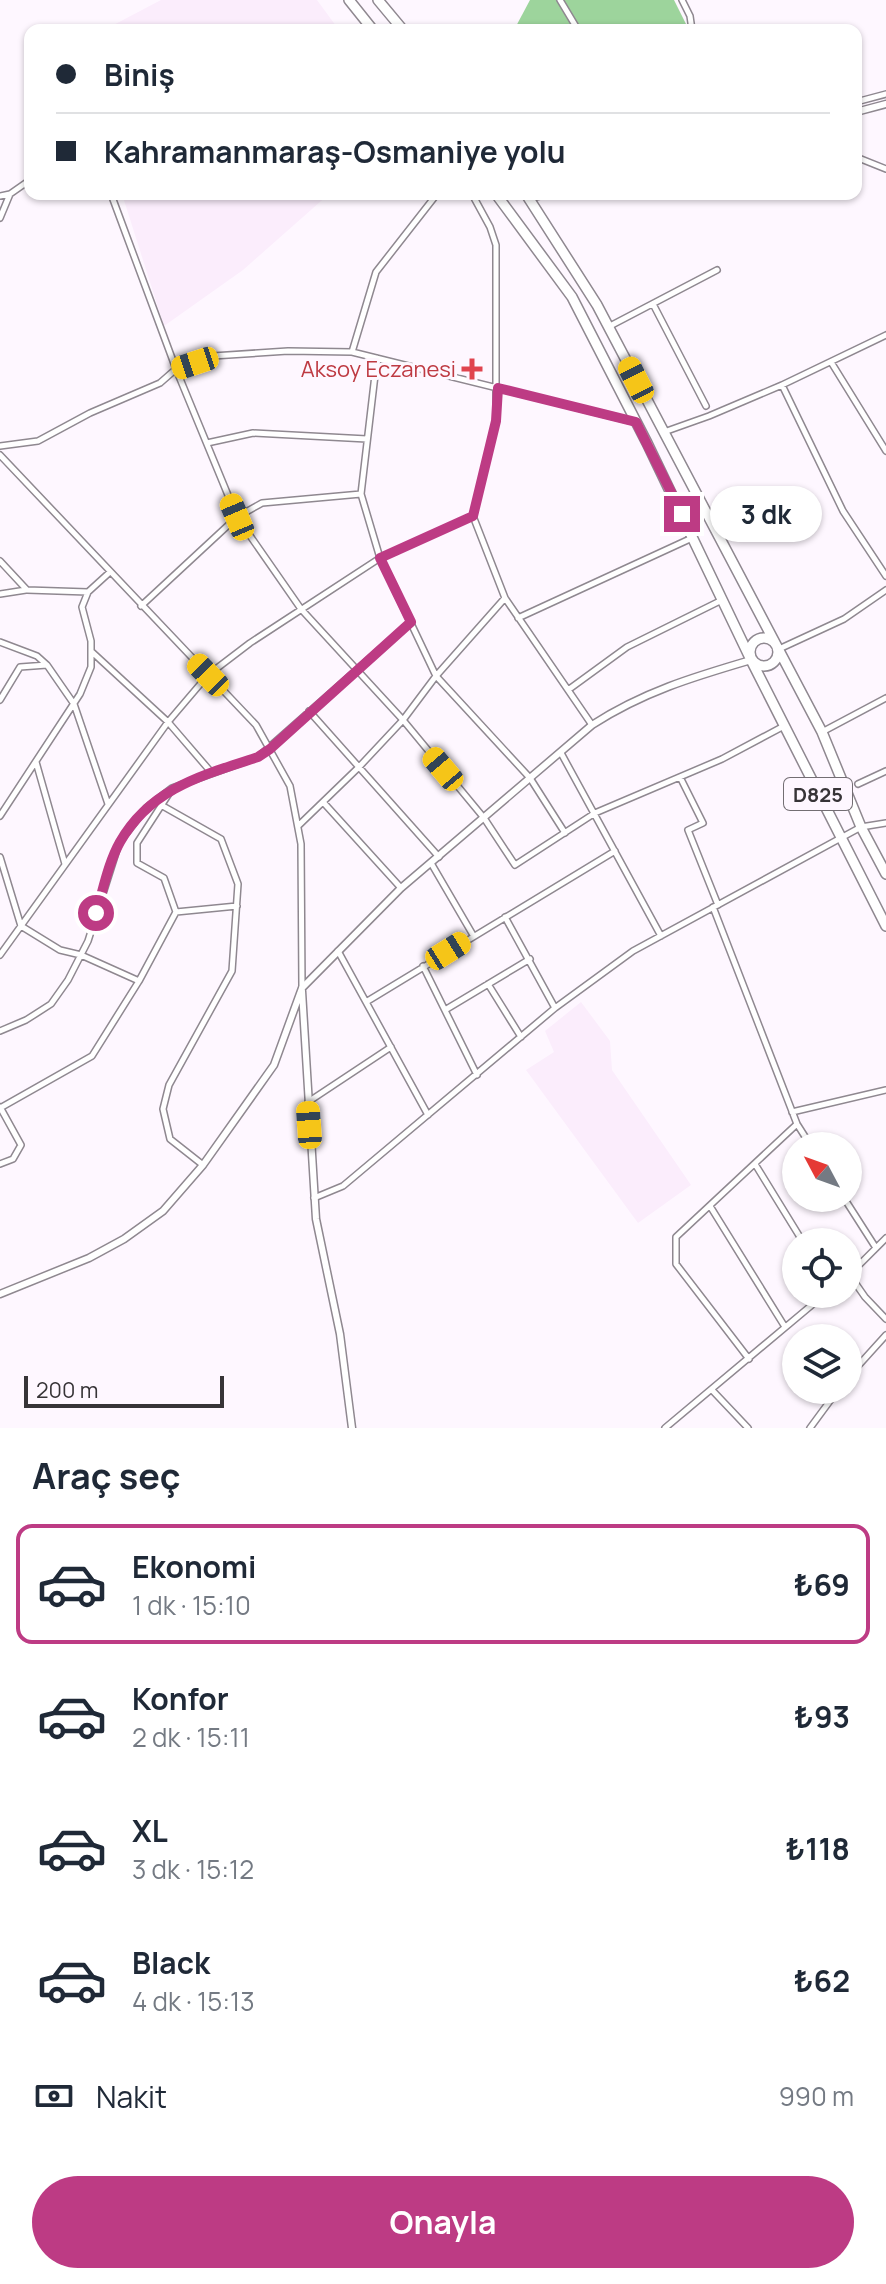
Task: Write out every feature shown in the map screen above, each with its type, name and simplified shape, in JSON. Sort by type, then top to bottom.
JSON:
[{"type":"highway","points":[[349,0],[368,24]]},
{"type":"highway","points":[[378,0],[398,24]]},
{"type":"highway","name":"D825","points":[[500,200],[572,297],[886,926]]},
{"type":"highway","name":"D825","points":[[539,200],[822,732],[861,827],[886,874]]},
{"type":"highway","points":[[759,639],[768,639],[777,647],[777,658],[767,666],[758,665],[750,658],[752,645],[759,639]]},
{"type":"street","points":[[560,0],[574,24]]},
{"type":"street","points":[[682,0],[691,24]]},
{"type":"street","points":[[862,100],[886,94]]},
{"type":"street","points":[[862,110],[886,104]]},
{"type":"street","points":[[862,159],[886,169]]},
{"type":"street","points":[[0,196],[10,194],[24,184]]},
{"type":"street","points":[[0,218],[10,194]]},
{"type":"street","points":[[113,200],[176,369],[237,517],[301,609],[403,720],[484,818],[515,865],[595,813],[680,777],[784,726]]},
{"type":"street","points":[[352,352],[376,272],[432,200]]},
{"type":"street","points":[[475,200],[496,245],[498,388],[496,421],[473,516],[505,598],[592,725]]},
{"type":"street","points":[[609,327],[717,270]]},
{"type":"street","points":[[653,304],[706,406]]},
{"type":"street","points":[[663,433],[782,385],[886,335]]},
{"type":"street","points":[[0,446],[38,441],[90,413],[160,383],[176,369],[213,356],[288,351],[352,352],[636,422]]},
{"type":"street","points":[[377,358],[361,494],[380,558],[436,676],[530,778],[565,833]]},
{"type":"street","points":[[831,362],[886,451]]},
{"type":"street","points":[[782,385],[843,511],[886,576]]},
{"type":"street","points":[[207,443],[253,433],[367,439]]},
{"type":"street","points":[[1,457],[256,725],[290,786],[301,844],[302,988],[316,1219],[340,1334],[352,1428]]},
{"type":"street","points":[[141,606],[237,517],[262,503],[361,494]]},
{"type":"street","points":[[0,955],[168,722],[208,675],[250,643],[380,558],[473,516]]},
{"type":"street","points":[[518,618],[693,537]]},
{"type":"street","points":[[0,561],[27,590]]},
{"type":"street","points":[[0,816],[74,704],[91,667],[91,641],[82,607],[88,592],[110,572]]},
{"type":"street","points":[[0,594],[27,590],[88,592]]},
{"type":"street","points":[[777,647],[844,619],[886,590]]},
{"type":"street","points":[[298,827],[403,720],[436,676],[505,598]]},
{"type":"street","points":[[568,690],[627,647],[723,600]]},
{"type":"street","points":[[0,1031],[26,1020],[51,1004],[88,941],[119,843],[146,808],[172,788],[258,757],[270,749],[411,622]]},
{"type":"street","points":[[0,642],[37,656],[47,665],[74,704],[109,805]]},
{"type":"street","points":[[91,651],[168,722],[211,772]]},
{"type":"street","points":[[0,1294],[89,1258],[124,1239],[163,1211],[203,1165],[274,1065],[302,988],[401,888],[592,725],[625,704],[664,686],[750,658]]},
{"type":"street","points":[[0,700],[20,667],[47,665]]},
{"type":"street","points":[[822,732],[886,698]]},
{"type":"street","points":[[309,711],[439,857]]},
{"type":"street","points":[[561,753],[661,936]]},
{"type":"street","points":[[36,762],[65,865]]},
{"type":"street","points":[[858,784],[886,771]]},
{"type":"street","points":[[680,777],[703,823],[688,830],[802,1132]]},
{"type":"street","points":[[0,1164],[13,1159],[21,1145],[0,1107],[92,1056],[139,981],[176,912],[164,878],[137,863],[137,843],[172,788]]},
{"type":"street","points":[[323,802],[401,888]]},
{"type":"street","points":[[161,805],[221,839],[238,884],[232,971],[169,1085],[163,1109],[170,1139],[203,1165]]},
{"type":"street","points":[[314,1198],[343,1186],[555,1008],[633,951],[861,827],[886,823]]},
{"type":"street","points":[[366,1002],[615,851]]},
{"type":"street","points":[[0,857],[21,926],[60,950],[81,955],[139,981]]},
{"type":"street","points":[[431,863],[473,935]]},
{"type":"street","points":[[176,912],[237,906]]},
{"type":"street","points":[[505,917],[555,1008]]},
{"type":"street","points":[[338,951],[428,1115]]},
{"type":"street","points":[[445,1010],[530,959]]},
{"type":"street","points":[[423,966],[477,1075]]},
{"type":"street","points":[[488,984],[521,1037]]},
{"type":"street","points":[[307,1102],[391,1047]]},
{"type":"street","points":[[792,1112],[886,1090]]},
{"type":"street","points":[[749,1359],[676,1264],[676,1237],[797,1124]]},
{"type":"street","points":[[755,1164],[794,1228]]},
{"type":"street","points":[[710,1206],[783,1324]]},
{"type":"street","points":[[853,1212],[876,1248]]},
{"type":"street","points":[[862,1262],[886,1238]]},
{"type":"street","points":[[862,1293],[886,1319]]},
{"type":"street","points":[[789,1324],[808,1308]]},
{"type":"street","points":[[665,1428],[782,1330]]},
{"type":"street","points":[[862,1362],[886,1335]]},
{"type":"street","points":[[712,1390],[748,1428]]},
{"type":"street","points":[[810,1428],[828,1404]]},
{"type":"shaded area","points":[[161,0],[317,0],[335,24],[115,24]]},
{"type":"shaded area","points":[[124,200],[322,200],[243,270],[164,326]]},
{"type":"shaded area","points":[[581,1002],[610,1041],[612,1070],[691,1185],[638,1223],[526,1070],[554,1052],[545,1031]]},
{"type":"green space","points":[[530,0],[674,0],[686,24],[517,24]]},
{"type":"place","name":"Aksoy Eczanesi","points":[[472,369]]},
{"type":"route","points":[[96,913],[119,843],[146,808],[172,788],[258,757],[270,749],[411,622],[380,558],[473,516],[496,421],[498,388],[636,422],[682,514]]}]
